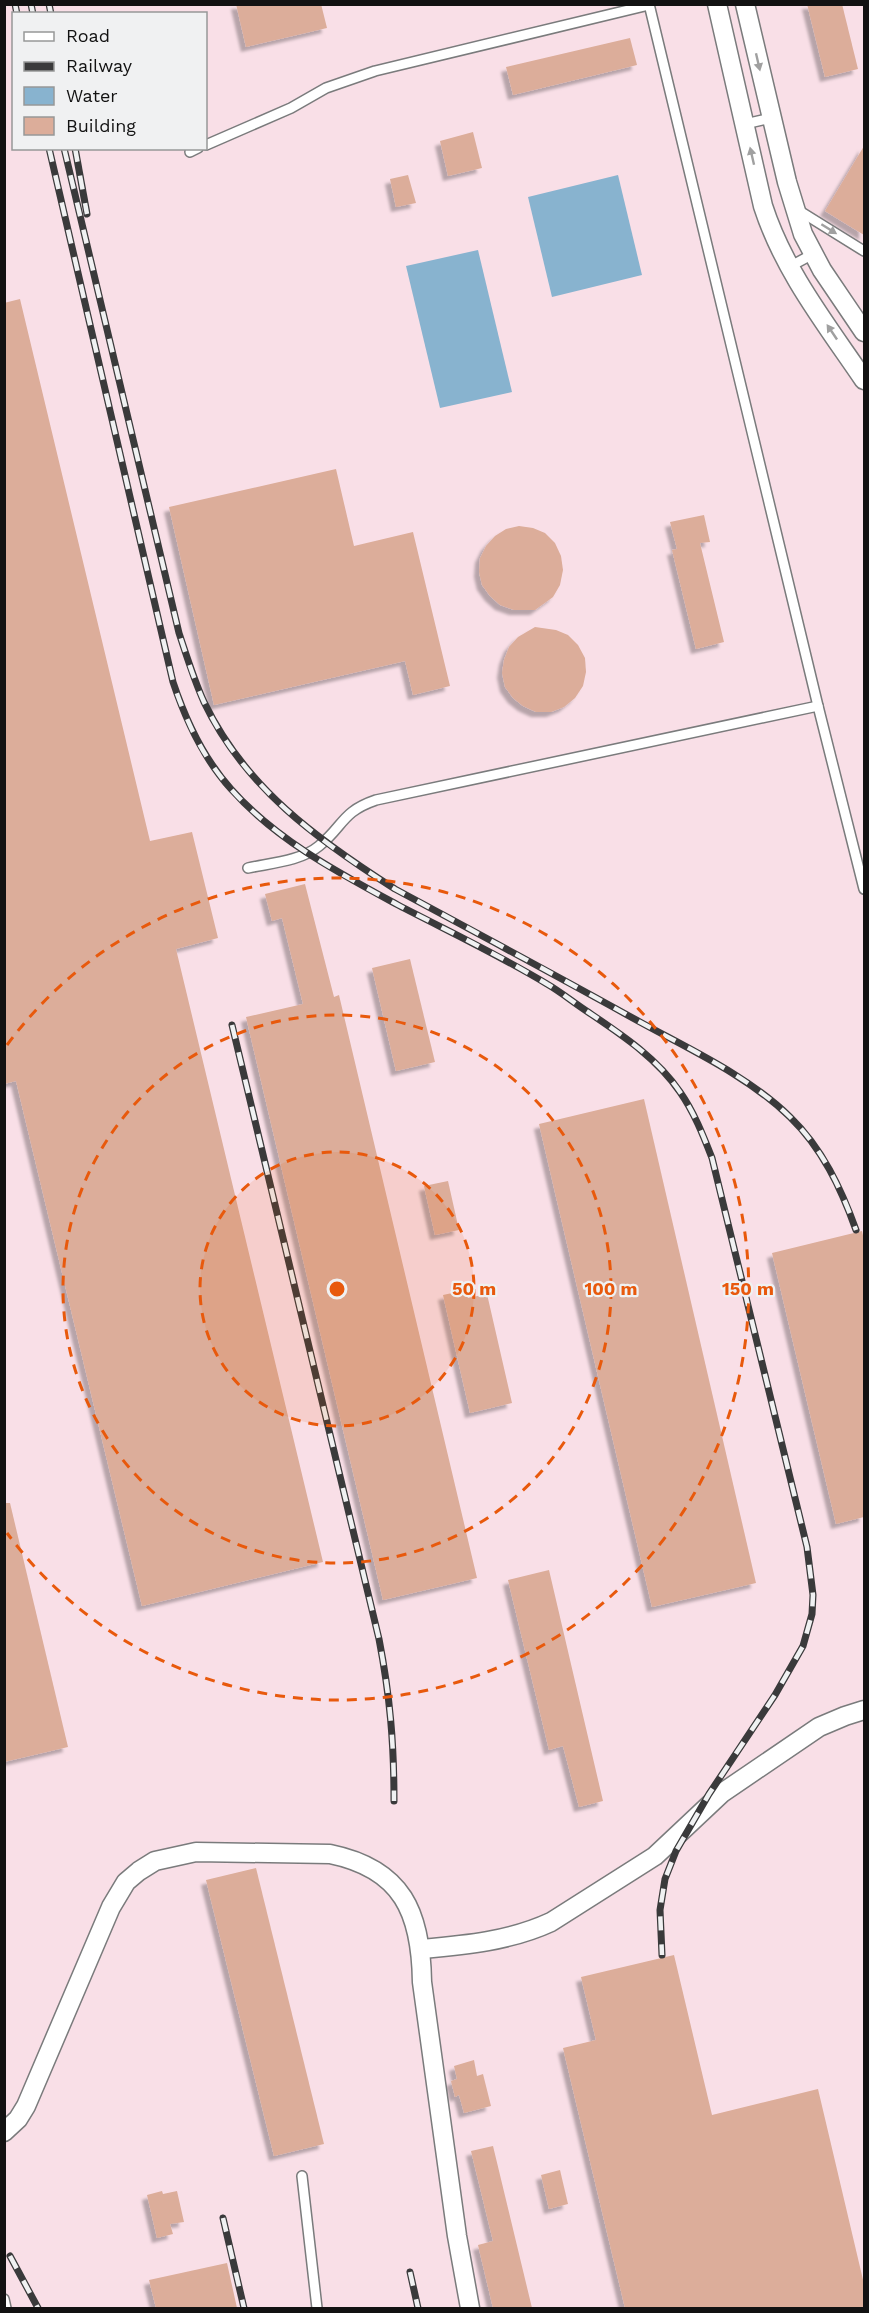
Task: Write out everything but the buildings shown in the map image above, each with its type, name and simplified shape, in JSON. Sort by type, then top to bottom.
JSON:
[{"type":"street","points":[[717,4],[763,206],[772,232],[789,267],[864,380]]},
{"type":"street","points":[[745,4],[794,207],[813,254],[864,332]]},
{"type":"street","points":[[422,1949],[496,1940],[533,1930],[551,1922],[655,1856],[722,1793],[819,1727],[864,1710]]},
{"type":"street","points":[[4,2132],[26,2106],[90,1952],[117,1895],[126,1882],[139,1871],[155,1861],[196,1852],[330,1854],[368,1865],[385,1876],[398,1890],[415,1923],[422,1949],[424,1994],[457,2236],[470,2308]]},
{"type":"lane","points":[[207,145],[291,108],[326,88],[375,71],[649,5],[864,888]]},
{"type":"lane","points":[[745,124],[771,118]]},
{"type":"lane","points":[[794,207],[864,251]]},
{"type":"lane","points":[[789,267],[813,254]]},
{"type":"lane","points":[[248,868],[296,857],[317,848],[350,812],[376,800],[818,706]]},
{"type":"lane","points":[[302,2176],[317,2308]]},
{"type":"lane","points":[[4,2299],[6,2308]]},
{"type":"shaded area","points":[[5,5],[864,5],[864,2308],[5,2308]]},
{"type":"water","points":[[618,175],[642,275],[552,297],[528,197]]},
{"type":"water","points":[[478,250],[512,392],[440,408],[406,266]]},
{"type":"railway","points":[[15,4],[17,12]]},
{"type":"railway","points":[[31,4],[33,12]]},
{"type":"railway","points":[[49,4],[51,12]]},
{"type":"railway","points":[[49,150],[173,682],[190,725],[212,765],[249,807],[288,840],[309,854],[376,893],[547,984],[638,1048],[661,1068],[680,1092],[702,1132],[712,1158],[807,1547],[813,1595],[812,1614],[803,1646],[775,1695],[709,1794],[676,1851],[665,1879],[660,1910],[662,1955]]},
{"type":"railway","points":[[64,150],[179,633],[204,702],[240,761],[262,786],[312,831],[395,889],[699,1054],[738,1076],[774,1102],[801,1129],[821,1155],[837,1184],[856,1230]]},
{"type":"railway","points":[[75,150],[87,214]]},
{"type":"railway","points":[[232,1025],[379,1639],[391,1720],[394,1801]]},
{"type":"railway","points":[[223,2218],[244,2308]]},
{"type":"railway","points":[[10,2256],[38,2308]]},
{"type":"railway","points":[[410,2272],[418,2308]]}]
